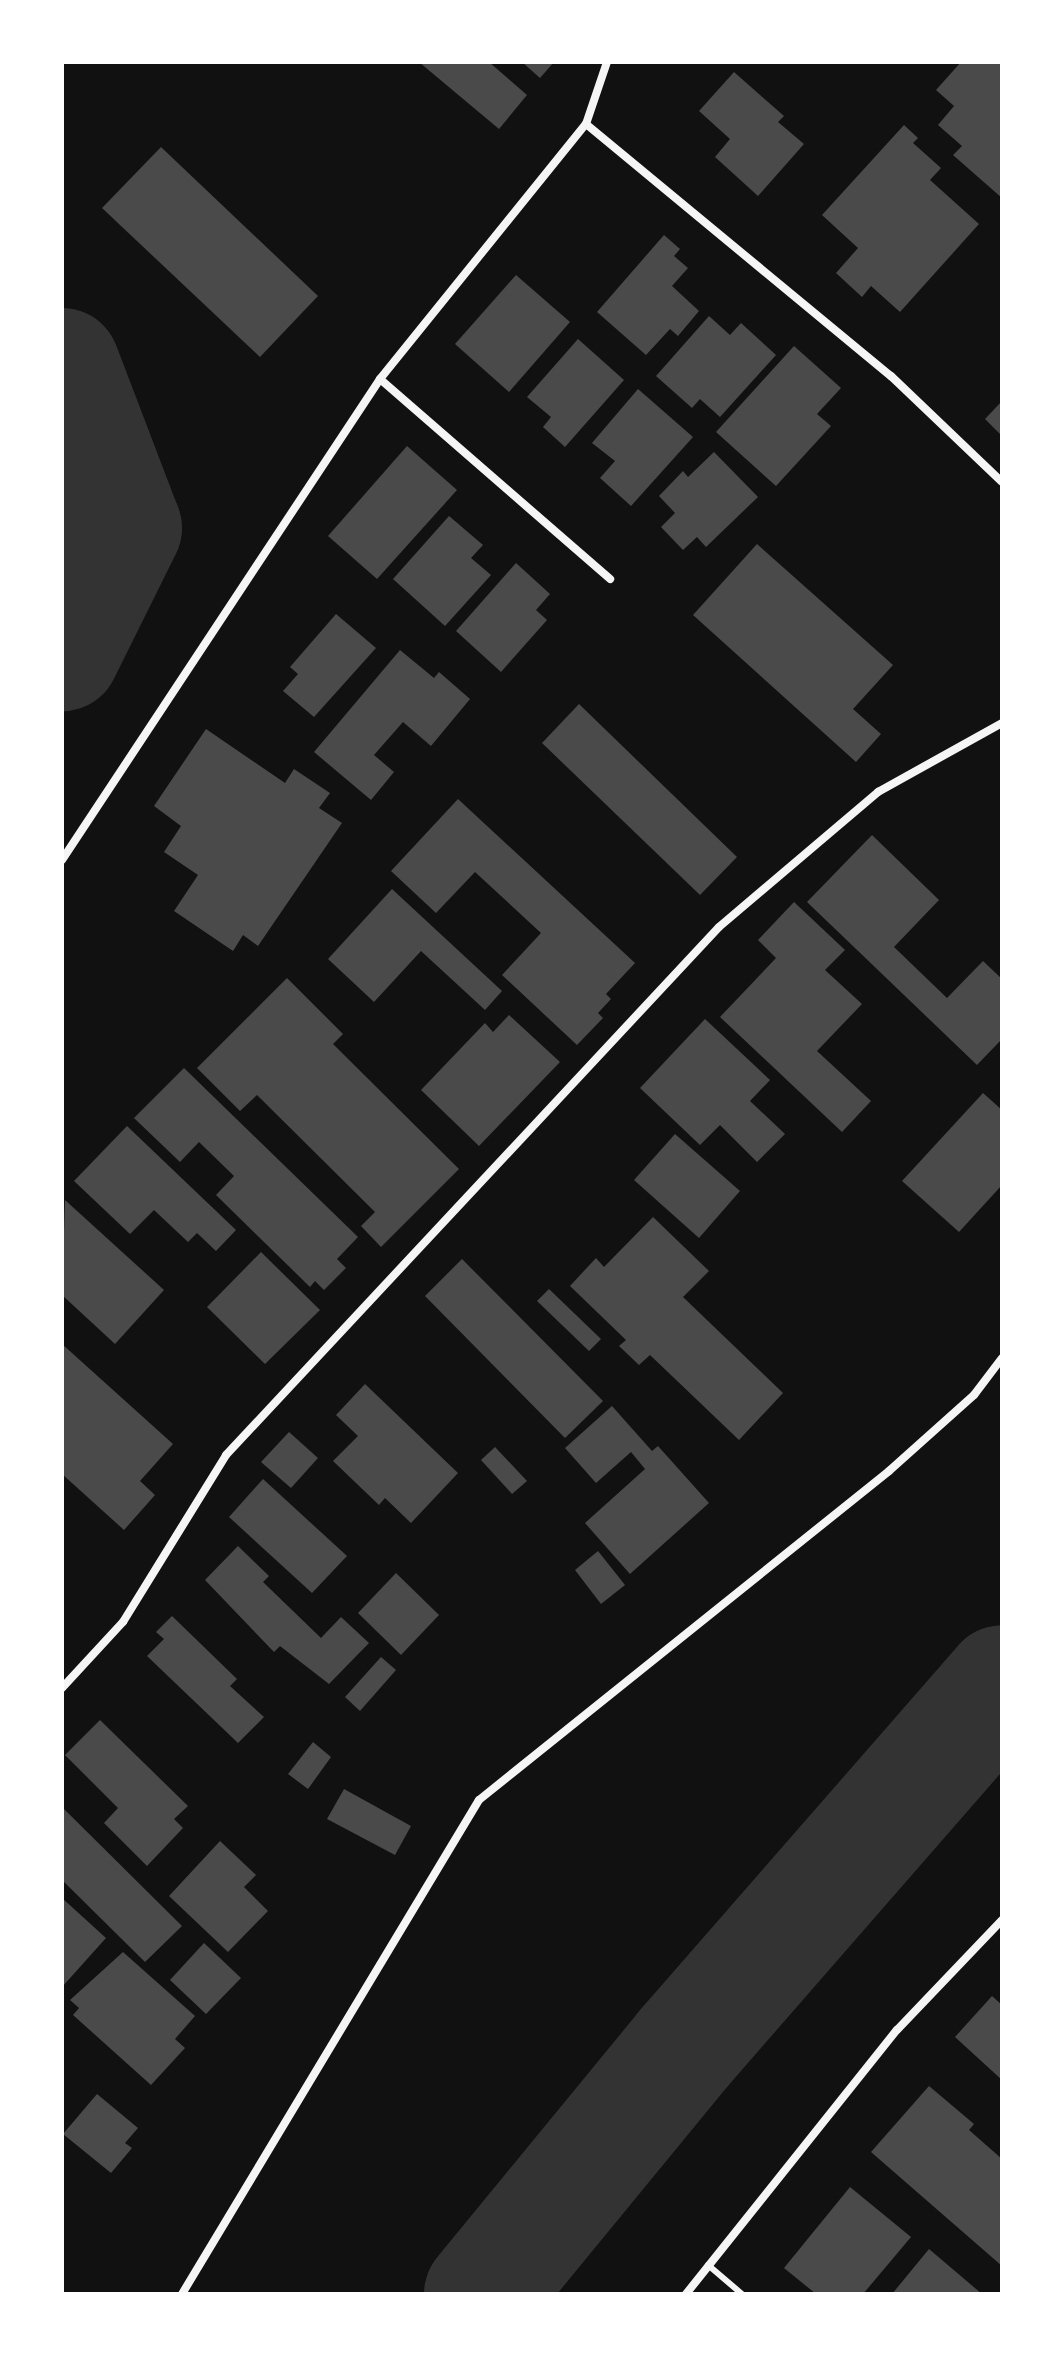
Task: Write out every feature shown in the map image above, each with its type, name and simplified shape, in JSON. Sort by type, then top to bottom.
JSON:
[{"type":"street","points":[[62,860],[380,379],[586,124],[607,62]]},
{"type":"street","points":[[586,124],[891,376],[1002,482]]},
{"type":"street","points":[[380,379],[610,579]]},
{"type":"street","points":[[62,1688],[123,1622],[226,1455],[719,927],[878,792],[1002,723]]},
{"type":"street","points":[[182,2294],[479,1800],[889,1471],[974,1395],[1002,1358]]},
{"type":"street","points":[[686,2294],[897,2030],[1002,1920]]},
{"type":"lane","points":[[708,2265],[742,2294]]},
{"type":"building","points":[[419,62],[489,62],[527,95],[499,129]]},
{"type":"building","points":[[522,62],[554,62],[540,78]]},
{"type":"building","points":[[961,62],[1002,62],[1002,198],[953,155],[962,146],[938,125],[954,106],[936,90]]},
{"type":"building","points":[[734,72],[784,116],[778,122],[804,144],[758,196],[715,157],[730,139],[699,111]]},
{"type":"building","points":[[904,125],[918,138],[913,143],[941,168],[930,180],[979,224],[900,312],[871,286],[862,297],[836,273],[858,248],[822,215]]},
{"type":"building","points":[[161,147],[318,296],[260,357],[102,208]]},
{"type":"building","points":[[664,235],[680,249],[674,256],[688,268],[672,286],[699,311],[678,336],[670,329],[646,355],[597,312]]},
{"type":"building","points":[[516,275],[570,322],[509,392],[455,344]]},
{"type":"building","points":[[709,316],[730,335],[741,323],[776,355],[720,417],[700,399],[692,408],[656,376]]},
{"type":"building","points":[[578,339],[624,380],[565,447],[543,427],[551,417],[527,397]]},
{"type":"building","points":[[794,346],[841,388],[817,414],[831,426],[776,486],[716,432]]},
{"type":"building","points":[[638,389],[693,437],[631,506],[600,478],[615,461],[592,443]]},
{"type":"building","points":[[1002,401],[1002,436],[985,419]]},
{"type":"building","points":[[407,446],[457,490],[377,579],[328,536]]},
{"type":"building","points":[[714,452],[758,497],[706,547],[697,537],[683,550],[661,527],[675,513],[659,496],[683,471],[688,477]]},
{"type":"building","points":[[449,516],[483,545],[471,558],[491,575],[445,626],[393,579]]},
{"type":"building","points":[[757,544],[893,665],[853,709],[881,734],[856,762],[693,615]]},
{"type":"building","points":[[516,563],[550,594],[536,610],[547,620],[501,672],[456,631]]},
{"type":"building","points":[[336,614],[376,648],[314,717],[283,691],[298,674],[290,667]]},
{"type":"building","points":[[400,650],[434,678],[439,672],[470,699],[431,746],[403,722],[374,755],[394,772],[371,800],[314,752]]},
{"type":"building","points":[[579,704],[737,857],[700,895],[542,743]]},
{"type":"building","points":[[206,729],[285,783],[294,769],[330,793],[319,808],[342,823],[258,946],[243,935],[233,951],[174,911],[198,875],[164,852],[181,826],[154,806]]},
{"type":"building","points":[[458,799],[635,963],[606,994],[611,999],[598,1013],[603,1018],[577,1045],[502,975],[541,933],[475,872],[436,913],[391,871]]},
{"type":"building","points":[[872,835],[939,900],[894,947],[947,998],[983,961],[1002,979],[1002,1039],[977,1065],[807,902]]},
{"type":"building","points":[[392,889],[502,991],[485,1010],[421,951],[374,1002],[328,959]]},
{"type":"building","points":[[794,902],[845,950],[825,970],[862,1004],[817,1051],[871,1101],[842,1132],[720,1017],[776,958],[758,940]]},
{"type":"building","points":[[287,978],[343,1034],[333,1044],[459,1169],[381,1247],[361,1226],[375,1212],[257,1095],[240,1111],[197,1068]]},
{"type":"building","points":[[509,1015],[560,1062],[479,1146],[421,1090],[485,1023],[493,1032]]},
{"type":"building","points":[[705,1019],[770,1080],[750,1101],[785,1134],[757,1162],[720,1125],[700,1145],[640,1088]]},
{"type":"building","points":[[184,1068],[358,1237],[337,1259],[346,1268],[324,1290],[315,1281],[310,1287],[216,1195],[234,1176],[199,1142],[180,1162],[134,1118]]},
{"type":"building","points":[[983,1093],[1002,1110],[1002,1185],[959,1232],[902,1181]]},
{"type":"building","points":[[127,1126],[236,1230],[216,1251],[197,1233],[188,1242],[154,1210],[130,1234],[74,1181]]},
{"type":"building","points":[[675,1134],[740,1191],[699,1238],[634,1180]]},
{"type":"building","points":[[65,1200],[164,1290],[115,1344],[62,1295]]},
{"type":"building","points":[[653,1217],[709,1271],[683,1297],[783,1393],[739,1440],[650,1355],[639,1365],[619,1346],[626,1340],[570,1286],[596,1258],[604,1267]]},
{"type":"building","points":[[261,1252],[320,1310],[265,1364],[207,1307]]},
{"type":"building","points":[[462,1259],[603,1401],[565,1438],[425,1296]]},
{"type":"building","points":[[549,1289],[601,1339],[589,1351],[537,1301]]},
{"type":"building","points":[[62,1344],[173,1444],[140,1481],[155,1495],[124,1530],[62,1474]]},
{"type":"building","points":[[365,1384],[458,1473],[411,1523],[385,1498],[379,1505],[333,1461],[358,1436],[336,1415]]},
{"type":"building","points":[[612,1406],[652,1451],[658,1446],[709,1503],[630,1574],[585,1523],[645,1469],[631,1452],[596,1483],[565,1448]]},
{"type":"building","points":[[289,1432],[318,1458],[291,1488],[261,1462]]},
{"type":"building","points":[[495,1447],[527,1481],[512,1494],[481,1460]]},
{"type":"building","points":[[263,1479],[347,1556],[312,1593],[229,1517]]},
{"type":"building","points":[[238,1546],[269,1576],[263,1582],[321,1638],[341,1617],[369,1643],[329,1684],[280,1646],[274,1652],[205,1580]]},
{"type":"building","points":[[598,1551],[625,1585],[601,1604],[575,1570]]},
{"type":"building","points":[[396,1573],[439,1615],[401,1655],[358,1613]]},
{"type":"building","points":[[172,1616],[237,1679],[230,1686],[264,1717],[238,1743],[147,1656],[164,1639],[156,1632]]},
{"type":"building","points":[[381,1657],[396,1670],[360,1711],[345,1697]]},
{"type":"building","points":[[100,1720],[188,1806],[174,1819],[183,1828],[147,1866],[104,1823],[118,1808],[65,1755]]},
{"type":"building","points":[[313,1742],[331,1757],[308,1789],[288,1774]]},
{"type":"building","points":[[344,1789],[411,1826],[395,1855],[327,1819]]},
{"type":"building","points":[[62,1807],[182,1926],[145,1962],[62,1880]]},
{"type":"building","points":[[220,1841],[256,1875],[244,1887],[268,1911],[228,1952],[169,1896]]},
{"type":"building","points":[[62,1898],[106,1938],[62,1987]]},
{"type":"building","points":[[204,1943],[241,1978],[206,2014],[170,1980]]},
{"type":"building","points":[[123,1952],[195,2016],[175,2039],[185,2048],[151,2085],[73,2015],[79,2008],[70,2000]]},
{"type":"building","points":[[992,1996],[1002,2005],[1002,2080],[955,2037]]},
{"type":"building","points":[[929,2086],[974,2124],[969,2130],[1002,2159],[1002,2266],[871,2152]]},
{"type":"building","points":[[97,2094],[138,2128],[125,2143],[132,2148],[111,2173],[63,2134]]},
{"type":"building","points":[[850,2187],[911,2237],[863,2294],[816,2294],[784,2268]]},
{"type":"building","points":[[929,2249],[982,2294],[892,2294]]},
{"type":"waterway","points":[[62,366],[124,528],[62,653]]},
{"type":"waterway","points":[[482,2294],[684,2048],[1002,1683]]}]
